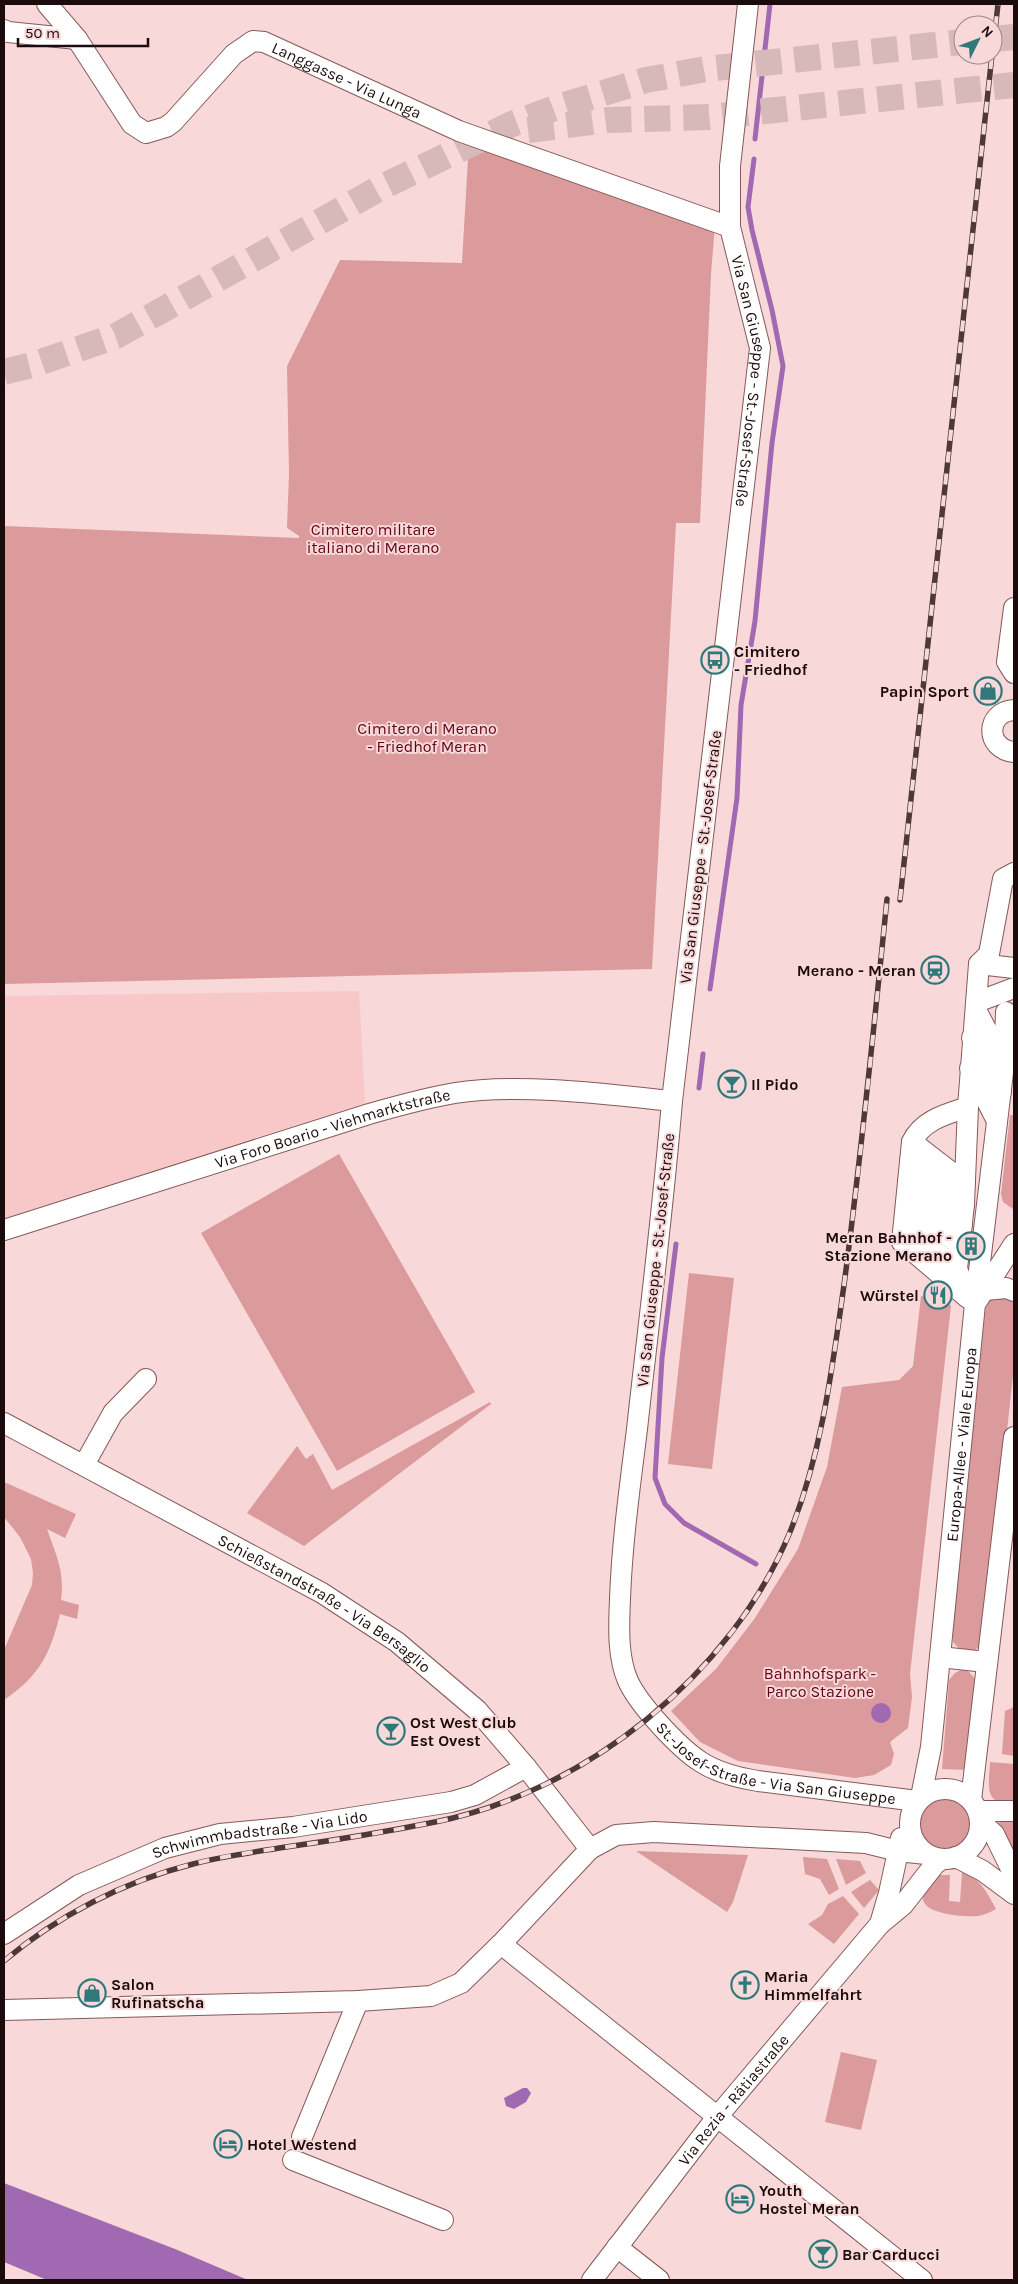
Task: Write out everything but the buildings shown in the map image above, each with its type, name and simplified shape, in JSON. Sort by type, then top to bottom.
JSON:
[{"type":"street","name":"Langgasse - Via Lunga","points":[[47,4],[77,39],[132,124],[146,133],[166,127],[173,122],[234,54],[254,41],[264,42],[460,131],[730,227]]},
{"type":"street","name":"Via San Giuseppe - St.-Josef-Straße","points":[[647,1708],[628,1681],[622,1656],[619,1625],[621,1561],[665,1188],[672,1101],[760,348],[730,227],[730,166],[748,4]]},
{"type":"street","points":[[4,30],[77,39]]},
{"type":"street","points":[[1014,608],[1007,662],[1014,672]]},
{"type":"street","points":[[1014,710],[1002,713],[997,717],[992,730],[993,737],[1001,748],[1014,752]]},
{"type":"street","points":[[958,1268],[978,970],[989,954],[1002,879],[1014,873]]},
{"type":"street","points":[[978,970],[1014,968]]},
{"type":"street","points":[[978,970],[1014,980]]},
{"type":"street","points":[[977,1006],[1014,988]]},
{"type":"street","points":[[976,1297],[1010,1012],[996,1013],[977,1006]]},
{"type":"street","points":[[977,1006],[1004,1064]]},
{"type":"street","points":[[972,1038],[1001,1092]]},
{"type":"street","points":[[972,1038],[962,1045],[958,1093],[994,1148]]},
{"type":"street","points":[[970,1068],[997,1121]]},
{"type":"street","name":"Via Foro Boario - Viehmarktstraße","points":[[4,1230],[410,1102],[456,1093],[520,1089],[672,1101]]},
{"type":"street","points":[[968,1107],[931,1121],[922,1128],[911,1151],[902,1242],[976,1297]]},
{"type":"street","points":[[911,1151],[965,1183]]},
{"type":"street","points":[[911,1151],[963,1214]]},
{"type":"street","points":[[908,1182],[963,1214]]},
{"type":"street","points":[[906,1204],[960,1245]]},
{"type":"street","points":[[904,1224],[958,1268],[976,1297]]},
{"type":"street","name":"Europa-Allee - Viale Europa","points":[[916,1805],[931,1747],[976,1297],[1014,1244]]},
{"type":"street","points":[[976,1297],[1006,1288],[1014,1291]]},
{"type":"street","points":[[84,1465],[113,1413],[146,1379]]},
{"type":"street","name":"Schießstandstraße - Via Bersaglio","points":[[4,1422],[322,1593],[397,1642],[477,1710],[526,1767],[590,1849]]},
{"type":"street","points":[[4,2010],[358,2001],[431,1996],[461,1983],[502,1944],[590,1849],[616,1835],[654,1832],[866,1842],[898,1851],[941,1857],[966,1852],[974,1843],[979,1832],[976,1811],[986,1662],[1014,1438]]},
{"type":"street","points":[[940,1657],[986,1662]]},
{"type":"street","name":"St.-Josef-Straße - Via San Giuseppe","points":[[647,1708],[677,1742],[701,1762],[737,1777],[916,1805]]},
{"type":"street","name":"Schwimmbadstraße - Via Lido","points":[[4,1934],[79,1885],[165,1848],[220,1834],[293,1827],[451,1802],[475,1795],[526,1767]]},
{"type":"street","points":[[880,1924],[902,1834],[916,1805],[933,1790],[947,1788],[960,1791],[994,1834],[1014,1875]]},
{"type":"street","points":[[916,1805],[911,1835],[914,1843],[941,1857],[983,1871],[1014,1894]]},
{"type":"street","points":[[976,1811],[1014,1811]]},
{"type":"street","points":[[880,1924],[903,1905],[941,1857]]},
{"type":"street","name":"Via Rezia - Rätiastraße","points":[[592,2280],[717,2116],[880,1924]]},
{"type":"street","points":[[502,1944],[922,2280]]},
{"type":"street","points":[[302,2137],[358,2001]]},
{"type":"street","points":[[293,2160],[443,2220]]},
{"type":"street","points":[[617,2247],[659,2280]]},
{"type":"shaded area","points":[[359,991],[365,1103],[4,1218],[4,996]]},
{"type":"shaded area","points":[[881,1703],[888,1706],[891,1713],[888,1720],[881,1723],[874,1720],[871,1713],[874,1706]]},
{"type":"shaded area","points":[[523,2088],[527,2088],[531,2093],[526,2102],[514,2109],[506,2106],[504,2098]]},
{"type":"shaded area","points":[[4,2183],[175,2249],[248,2280],[47,2280],[4,2262]]},
{"type":"green space","name":"Cimitero di Merano - Friedhof Meran","points":[[469,141],[715,225],[711,274],[700,523],[676,523],[652,969],[4,984],[4,526],[299,538],[299,536],[287,528],[289,474],[287,366],[340,260],[462,263]]},
{"type":"green space","points":[[1010,1115],[1014,1115],[1013,1209],[1003,1202],[1001,1194]]},
{"type":"green space","points":[[339,1154],[475,1392],[337,1471],[201,1233]]},
{"type":"green space","points":[[689,1273],[734,1278],[712,1469],[668,1464]]},
{"type":"green space","name":"Bahnhofspark - Parco Stazione","points":[[921,1296],[947,1300],[951,1306],[910,1674],[912,1697],[908,1728],[890,1742],[894,1754],[891,1765],[874,1775],[855,1778],[738,1761],[700,1742],[671,1711],[716,1669],[755,1618],[798,1549],[827,1467],[842,1387],[899,1380],[913,1366]]},
{"type":"green space","points":[[994,1296],[1014,1298],[1014,1366],[984,1642],[974,1651],[962,1652],[953,1642],[952,1631],[985,1312],[988,1302]]},
{"type":"green space","points":[[490,1402],[491,1404],[304,1546],[247,1513],[297,1446],[306,1459],[313,1454],[332,1490]]},
{"type":"green space","points":[[4,1482],[76,1514],[65,1538],[47,1529],[61,1572],[61,1600],[79,1605],[77,1619],[60,1614],[52,1641],[41,1663],[26,1682],[4,1700],[4,1650],[32,1585],[33,1573],[31,1559],[20,1537],[4,1517]]},
{"type":"green space","points":[[961,1670],[968,1671],[978,1682],[967,1770],[942,1769],[949,1680],[955,1673]]},
{"type":"green space","points":[[1014,1707],[1014,1756],[1002,1754],[1005,1711]]},
{"type":"green space","points":[[990,1762],[1014,1764],[1014,1803],[997,1801],[990,1792]]},
{"type":"green space","points":[[944,1798],[958,1802],[966,1810],[970,1824],[966,1838],[958,1846],[944,1850],[930,1846],[922,1838],[918,1824],[922,1810],[930,1802]]},
{"type":"green space","points":[[1014,1820],[1014,1864],[1001,1835],[999,1823],[1000,1821]]},
{"type":"green space","points":[[636,1851],[748,1855],[733,1902],[727,1912]]},
{"type":"green space","points":[[803,1857],[827,1859],[839,1889],[829,1895],[820,1879],[805,1874]]},
{"type":"green space","points":[[836,1859],[860,1861],[866,1873],[846,1885]]},
{"type":"green space","points":[[962,1873],[974,1878],[978,1882],[987,1892],[996,1909],[978,1916],[964,1916],[936,1911],[924,1902],[923,1896],[930,1884],[940,1875],[950,1875],[949,1901],[960,1902]]},
{"type":"green space","points":[[870,1880],[879,1890],[864,1908],[851,1892]]},
{"type":"green space","points":[[843,1896],[859,1914],[834,1944],[808,1924],[822,1915],[828,1904]]},
{"type":"green space","points":[[841,2052],[877,2060],[861,2130],[825,2122]]},
{"type":"waterway","points":[[755,139],[770,4]]},
{"type":"waterway","points":[[710,989],[737,798],[741,705],[755,621],[772,443],[783,366],[748,207],[754,159]]},
{"type":"waterway","points":[[699,1088],[703,1054]]},
{"type":"waterway","points":[[676,1244],[662,1358],[655,1478],[665,1504],[684,1523],[756,1564]]},
{"type":"tunnel","points":[[1003,38],[1014,37]]},
{"type":"tunnel","points":[[4,372],[32,365],[116,336],[380,188],[512,124],[555,108],[646,80],[706,69],[953,43]]},
{"type":"tunnel","points":[[528,130],[608,120],[709,117],[1014,85]]},
{"type":"railway","points":[[997,15],[998,4]]},
{"type":"railway","points":[[900,900],[991,65]]},
{"type":"railway","points":[[4,1961],[46,1929],[69,1915],[117,1890],[168,1871],[227,1856],[360,1836],[435,1822],[491,1807],[545,1784],[598,1755],[647,1719],[691,1679],[731,1633],[764,1584],[790,1532],[801,1502],[818,1441],[830,1379],[844,1285],[887,899]]},
{"type":"place","name":"Cimitero - Friedhof","points":[[715,660]]},
{"type":"place","name":"Papin Sport","points":[[988,691]]},
{"type":"place","name":"Merano - Meran","points":[[935,970]]},
{"type":"place","name":"Il Pido","points":[[732,1084]]},
{"type":"place","name":"Meran Bahnhof - Stazione Merano","points":[[971,1246]]},
{"type":"place","name":"Würstel","points":[[938,1295]]},
{"type":"place","name":"Ost West Club Est Ovest","points":[[391,1731]]},
{"type":"place","name":"Maria Himmelfahrt","points":[[745,1985]]},
{"type":"place","name":"Salon Rufinatscha","points":[[92,1993]]},
{"type":"place","name":"Hotel Westend","points":[[228,2144]]},
{"type":"place","name":"Youth Hostel Meran","points":[[740,2199]]},
{"type":"place","name":"Bar Carducci","points":[[823,2254]]},
{"type":"park label","name":"Cimitero militare italiano di Merano","points":[[373,538]]}]
